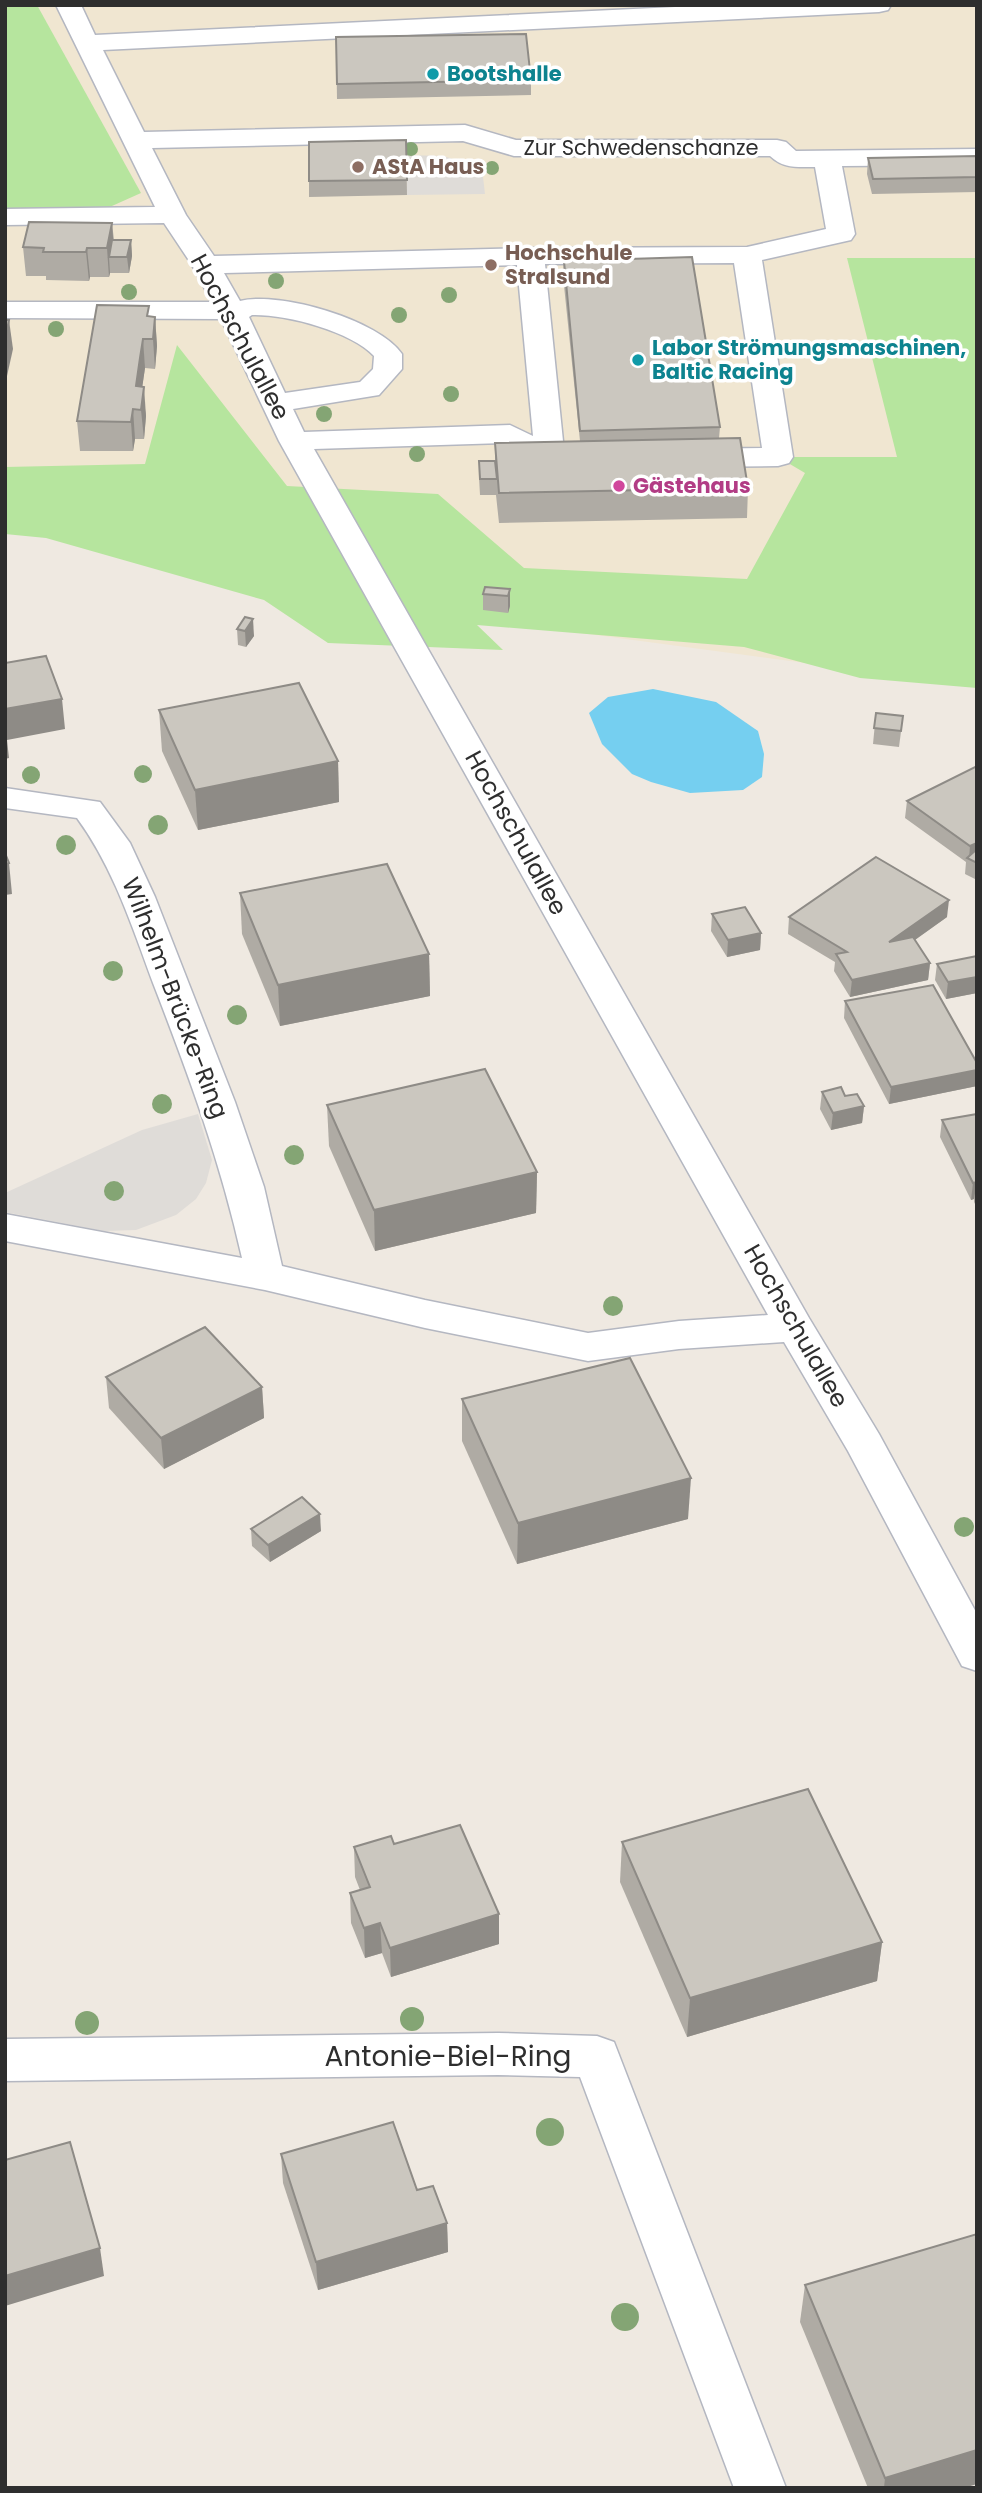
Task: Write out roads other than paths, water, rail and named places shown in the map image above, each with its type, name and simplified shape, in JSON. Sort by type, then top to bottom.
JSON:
[{"type":"street","name":"Hochschulallee","points":[[68,5],[172,215],[206,265],[294,441],[974,1640]]},
{"type":"street","points":[[85,43],[589,12],[880,5]]},
{"type":"street","name":"Zur Schwedenschanze","points":[[135,140],[464,132],[514,148],[777,148],[789,159],[977,157]]},
{"type":"street","points":[[206,265],[530,256],[747,255],[841,234],[827,159]]},
{"type":"street","points":[[5,217],[172,215]]},
{"type":"street","points":[[657,459],[778,457],[747,255]]},
{"type":"street","points":[[530,256],[550,460]]},
{"type":"street","points":[[5,310],[231,312],[249,306],[295,313],[345,327],[375,340],[388,353],[387,370],[369,389],[276,403]]},
{"type":"street","points":[[294,441],[510,434],[550,460],[590,460]]},
{"type":"street","name":"Wilhelm-Brücke-Ring","points":[[5,798],[88,809],[113,844],[138,897],[217,1102],[245,1187],[265,1276]]},
{"type":"street","points":[[5,1227],[265,1276],[425,1314],[588,1347],[679,1335],[795,1327]]},
{"type":"street","name":"Antonie-Biel-Ring","points":[[5,2060],[485,2054],[597,2057],[636,2167],[760,2488]]},
{"type":"water","points":[[653,689],[716,702],[758,731],[764,754],[762,777],[743,790],[690,793],[632,774],[602,744],[589,713],[608,697]]},
{"type":"place","name":"Bootshalle","points":[[433,74]]},
{"type":"place","name":"AStA Haus","points":[[358,167]]},
{"type":"place","name":"Hochschule Stralsund","points":[[491,265]]},
{"type":"place","name":"Labor Strömungsmaschinen, Baltic Racing","points":[[638,360]]},
{"type":"place","name":"Gästehaus","points":[[619,486]]}]
